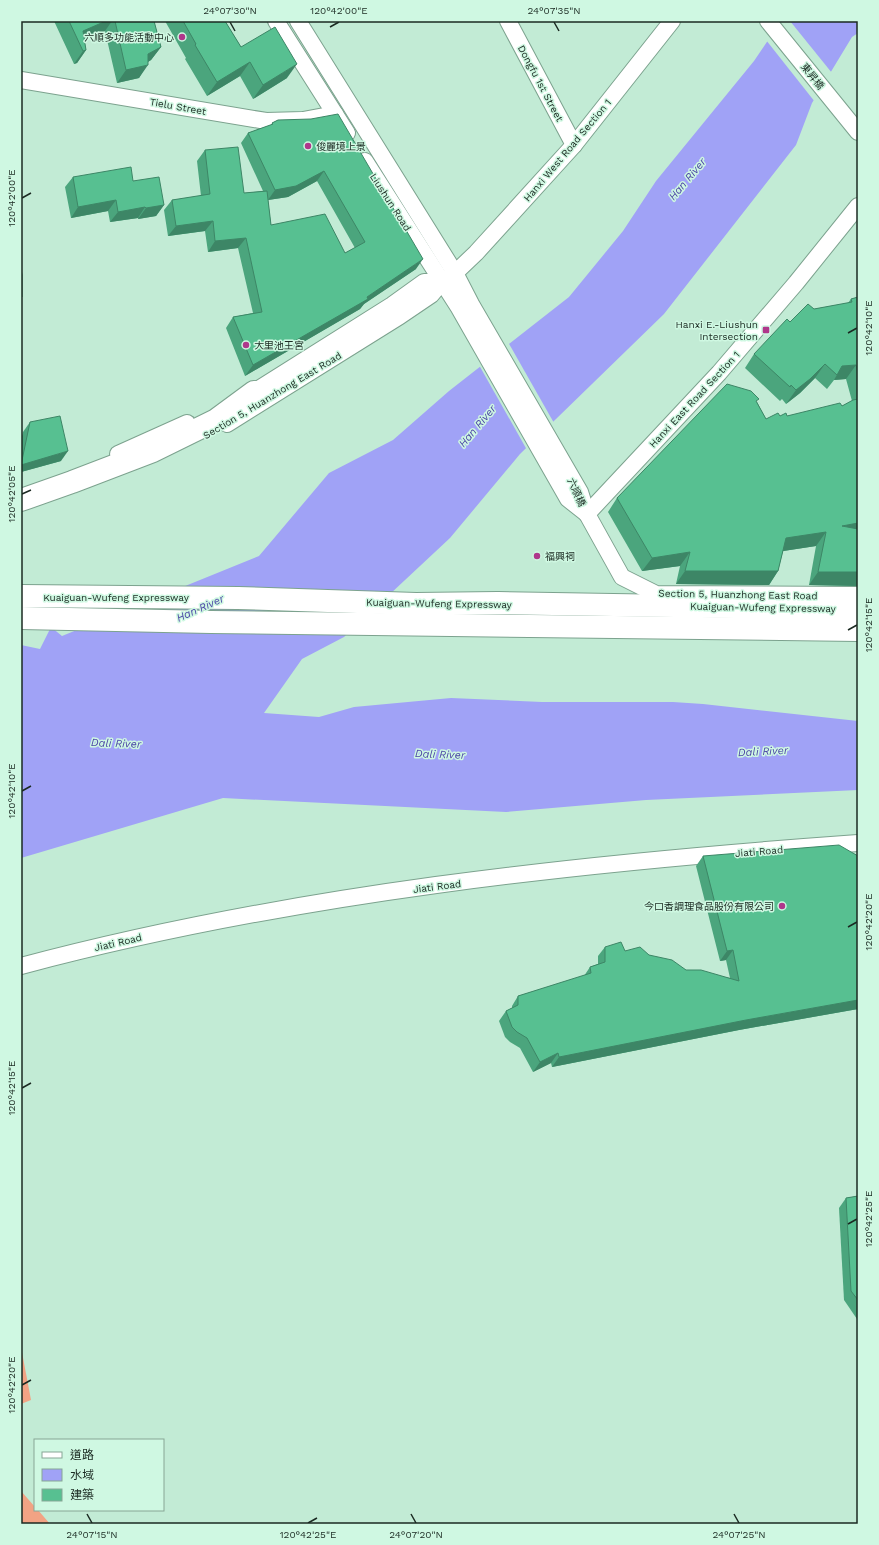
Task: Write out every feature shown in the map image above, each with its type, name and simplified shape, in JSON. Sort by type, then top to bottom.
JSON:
[{"type":"highway","points":[[21,500],[72,482],[153,450],[216,420],[254,392]]},
{"type":"highway","name":"Kuaiguan-Wufeng Expressway","points":[[21,596],[238,598],[416,604],[498,603],[858,609]]},
{"type":"highway","points":[[21,618],[211,622],[858,630]]},
{"type":"street","name":"Liushun Road","points":[[276,21],[442,282]]},
{"type":"street","name":"Liushun Road","points":[[298,21],[456,273]]},
{"type":"street","name":"Dongfu 1st Street","points":[[508,21],[574,145]]},
{"type":"street","name":"Hanxi West Road Section 1","points":[[456,273],[574,145],[672,21]]},
{"type":"street","name":"東昇橋","points":[[768,21],[858,132]]},
{"type":"street","name":"Tielu Street","points":[[21,80],[266,121],[303,120],[335,114]]},
{"type":"street","name":"Hanxi East Road Section 1","points":[[587,514],[719,374],[796,283],[858,206]]},
{"type":"street","name":"Section 5, Huanzhong East Road","points":[[21,510],[138,468],[214,432],[431,296],[442,282],[456,273]]},
{"type":"street","name":"六順橋","points":[[456,273],[471,304],[580,492],[587,514]]},
{"type":"street","name":"Section 5, Huanzhong East Road","points":[[21,488],[67,475],[114,456],[254,392],[392,305],[424,282],[442,282]]},
{"type":"street","name":"六順橋","points":[[442,282],[460,308],[568,499],[587,514]]},
{"type":"street","name":"Section 5, Huanzhong East Road","points":[[587,514],[622,577],[656,594],[858,595]]},
{"type":"street","name":"Jiati Road","points":[[21,966],[159,932],[266,912],[399,891],[522,874],[858,843]]},
{"type":"shaded area","points":[[21,1347],[31,1400],[21,1404]]},
{"type":"shaded area","points":[[21,1491],[34,1506],[34,1511],[39,1511],[50,1524],[21,1524]]},
{"type":"water","points":[[781,21],[858,21],[858,33],[852,37],[812,103],[796,145],[664,314],[520,454],[450,538],[344,637],[302,659],[264,713],[319,717],[354,707],[451,698],[542,702],[673,702],[858,721],[858,790],[646,800],[506,812],[223,798],[21,858],[21,645],[40,649],[51,627],[62,636],[259,556],[329,473],[393,440],[449,391],[569,297],[623,231],[656,181],[754,61]]},
{"type":"pier","points":[[779,21],[790,21],[832,73],[815,102],[766,40]]},
{"type":"pier","points":[[508,342],[554,423],[527,450],[479,365]]},
{"type":"building","points":[[69,21],[106,21],[83,31],[86,50],[83,51]]},
{"type":"building","points":[[115,21],[154,21],[161,47],[148,54],[148,65],[126,70]]},
{"type":"building","points":[[183,21],[225,21],[241,47],[275,27],[297,64],[263,85],[250,62],[217,82],[195,45],[196,44]]},
{"type":"building","points":[[338,114],[423,259],[367,297],[368,299],[253,365],[233,317],[262,312],[246,238],[215,241],[213,221],[176,226],[172,200],[210,194],[205,150],[238,147],[244,193],[267,191],[271,225],[325,214],[345,253],[365,242],[324,171],[296,186],[275,190],[248,133],[273,124],[272,123],[278,120],[311,119]]},
{"type":"building","points":[[131,167],[133,181],[159,177],[164,205],[118,212],[116,200],[78,207],[73,177]]},
{"type":"building","points":[[21,269],[22,275],[22,297],[21,297]]},
{"type":"building","points":[[858,297],[858,373],[856,365],[842,366],[837,375],[825,364],[796,390],[791,385],[790,387],[754,354],[787,319],[790,322],[808,304],[814,309],[852,302],[851,299]]},
{"type":"building","points":[[727,384],[751,391],[759,399],[756,401],[766,419],[778,413],[780,416],[786,413],[787,416],[840,403],[842,406],[858,399],[858,523],[842,526],[858,529],[858,572],[818,572],[826,532],[786,538],[778,571],[685,571],[690,552],[652,558],[617,498]]},
{"type":"building","points":[[60,416],[68,451],[21,465],[30,422]]},
{"type":"building","points":[[839,845],[858,856],[858,1000],[746,1020],[559,1057],[558,1053],[540,1062],[527,1038],[512,1027],[506,1011],[518,1005],[518,996],[591,973],[590,967],[605,962],[605,947],[621,942],[625,951],[640,947],[649,955],[672,960],[686,970],[701,970],[739,981],[733,950],[727,951],[703,856]]},
{"type":"building","points":[[858,1196],[858,1300],[851,1291],[846,1198]]},
{"type":"place","name":"六順多功能活動中心","points":[[182,37]]},
{"type":"place","name":"俊麗境上景","points":[[308,146]]},
{"type":"place","name":"Hanxi E.-Liushun Intersection","points":[[766,330]]},
{"type":"place","name":"大里池王宮","points":[[246,345]]},
{"type":"place","name":"福興祠","points":[[537,556]]},
{"type":"place","name":"今口香調理食品股份有限公司","points":[[782,906]]},
{"type":"water label","name":"Han River","points":[[687,179]]},
{"type":"water label","name":"Han River","points":[[477,426]]},
{"type":"water label","name":"Han River","points":[[200,608]]},
{"type":"water label","name":"Dali River","points":[[116,743]]},
{"type":"water label","name":"Dali River","points":[[763,751]]},
{"type":"water label","name":"Dali River","points":[[440,754]]}]
